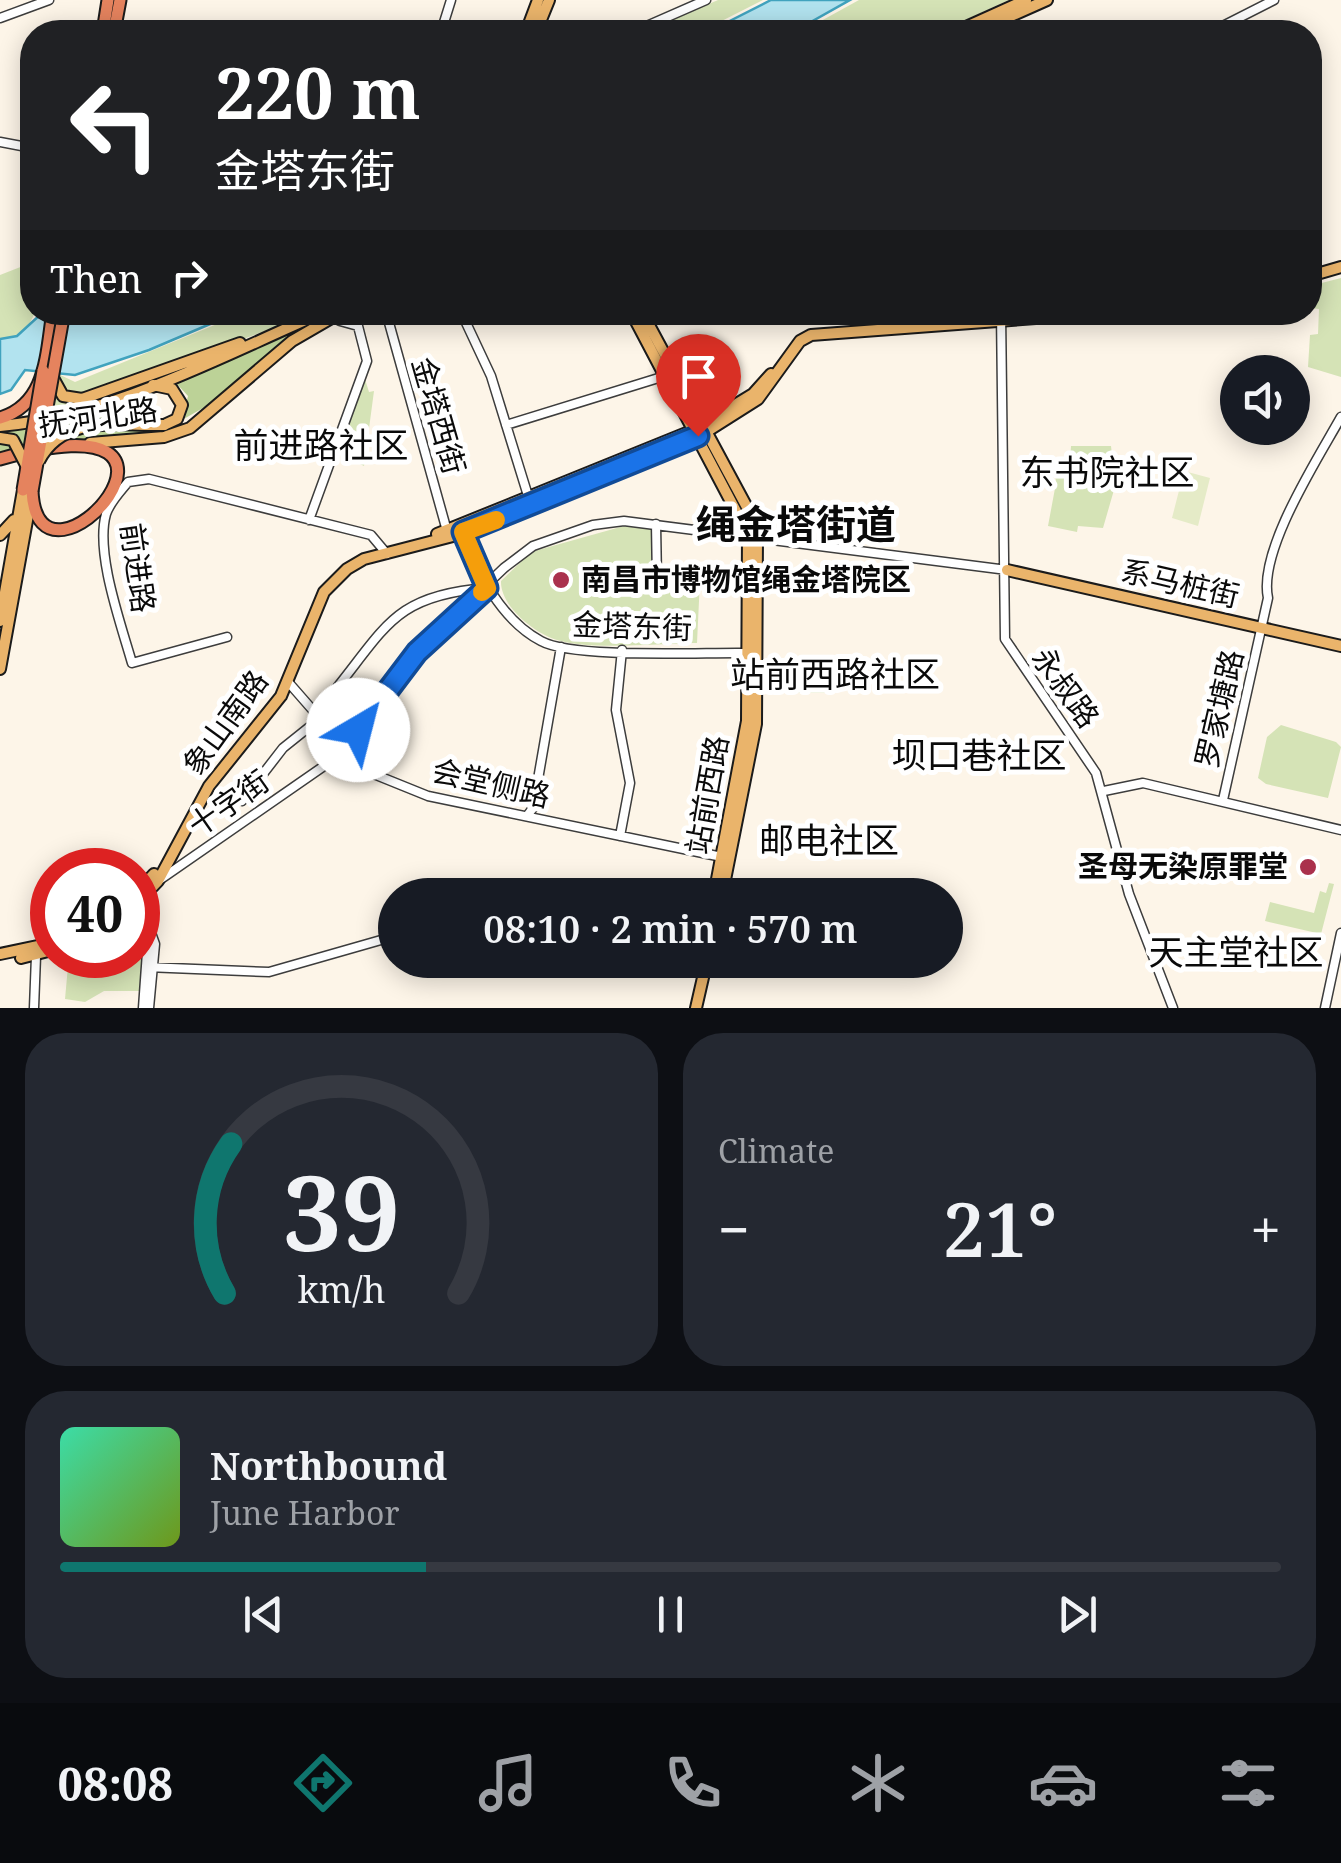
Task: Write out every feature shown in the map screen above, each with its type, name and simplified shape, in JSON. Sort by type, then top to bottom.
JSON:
[{"type":"highway","points":[[0,418],[28,404],[48,374],[52,325]]},
{"type":"highway","points":[[61,325],[27,491],[43,528],[61,533],[73,528],[104,500],[119,473],[108,450],[90,443]]},
{"type":"highway","name":"抚河北路","points":[[0,459],[90,443]]},
{"type":"main road","points":[[982,20],[1026,0]]},
{"type":"main road","points":[[1002,20],[1047,0]]},
{"type":"main road","name":"抚河北路","points":[[0,426],[54,418],[152,385],[293,325]]},
{"type":"main road","name":"抚河北路","points":[[90,443],[177,432],[207,418],[292,341],[325,325]]},
{"type":"main road","name":"站前西路","points":[[638,325],[700,431]]},
{"type":"main road","name":"站前西路","points":[[648,325],[752,535],[756,724],[725,878]]},
{"type":"main road","name":"象山南路","points":[[160,864],[204,782],[280,690],[320,587],[361,552],[386,551],[462,529],[700,431],[758,399],[800,342],[811,335],[923,325]]},
{"type":"main road","points":[[48,374],[63,396],[82,399],[288,327]]},
{"type":"main road","points":[[152,385],[172,388],[182,404],[178,419],[164,425]]},
{"type":"main road","points":[[0,438],[13,440],[32,467],[51,441],[73,428],[164,425],[195,419],[227,399]]},
{"type":"main road","name":"象山南路","points":[[160,877],[209,786],[289,682],[324,592],[347,568],[386,551],[462,529],[700,431]]},
{"type":"main road","points":[[0,536],[10,529],[27,491]]},
{"type":"main road","points":[[0,621],[27,491]]},
{"type":"main road","points":[[0,669],[27,491]]},
{"type":"main road","name":"站前西路","points":[[718,878],[743,751],[752,535]]},
{"type":"main road","name":"系马桩街","points":[[1007,570],[1341,646]]},
{"type":"main road","points":[[0,957],[30,948]]},
{"type":"main road","points":[[0,957],[30,956]]},
{"type":"main road","points":[[693,1008],[700,978]]},
{"type":"street","points":[[0,18],[49,0]]},
{"type":"street","points":[[660,20],[706,0]]},
{"type":"street","points":[[1235,20],[1274,0]]},
{"type":"street","points":[[309,520],[367,361],[356,325]]},
{"type":"street","name":"金塔西街","points":[[391,325],[447,531]]},
{"type":"street","points":[[468,325],[491,376],[530,498]]},
{"type":"street","name":"永叔路","points":[[1001,325],[1006,639],[1087,757],[1104,791],[1129,894],[1174,1008]]},
{"type":"street","points":[[506,425],[666,376]]},
{"type":"street","name":"罗家塘路","points":[[1223,800],[1262,628],[1272,552],[1341,417]]},
{"type":"street","name":"前进路","points":[[226,637],[132,662],[110,580],[104,525],[110,504],[128,482],[149,478],[371,535],[386,551]]},
{"type":"street","name":"十字街","points":[[160,880],[338,757],[417,652],[533,546],[592,525],[624,521],[1007,570]]},
{"type":"street","points":[[643,581],[657,581],[656,524]]},
{"type":"street","name":"金塔东街","points":[[462,529],[487,588],[540,641],[560,647],[747,652]]},
{"type":"street","points":[[242,801],[283,748],[338,704],[332,695],[403,608],[443,591],[487,588]]},
{"type":"street","points":[[527,816],[532,808],[560,647]]},
{"type":"street","points":[[620,836],[630,783],[616,710],[622,650]]},
{"type":"street","name":"会堂侧路","points":[[289,682],[345,747],[376,775],[428,796],[722,857]]},
{"type":"street","name":"罗家塘路","points":[[1104,791],[1142,784],[1341,830]]},
{"type":"street","points":[[1325,1008],[1341,934]]},
{"type":"street","points":[[160,967],[269,972],[378,941]]},
{"type":"street","points":[[34,1008],[35,978]]},
{"type":"street","points":[[146,1008],[148,978]]},
{"type":"green space","points":[[718,0],[763,0],[724,20],[672,20]]},
{"type":"green space","points":[[859,0],[1009,0],[965,20],[823,20]]},
{"type":"green space","points":[[20,267],[20,325],[29,325],[23,336],[0,339],[0,275]]},
{"type":"green space","points":[[1341,278],[1341,377],[1310,368],[1310,335],[1318,334],[1318,325],[1322,325],[1322,283]]},
{"type":"green space","points":[[215,325],[280,325],[41,416],[50,370],[75,382]]},
{"type":"green space","points":[[308,325],[224,396],[182,420],[188,396],[176,383]]},
{"type":"green space","points":[[364,376],[369,392],[374,391],[364,466],[338,453]]},
{"type":"green space","points":[[149,396],[156,436],[75,441],[0,458],[0,430]]},
{"type":"green space","points":[[1071,446],[1111,446],[1112,455],[1099,454],[1094,474],[1116,483],[1103,528],[1078,526],[1077,532],[1048,526],[1056,483],[1054,461],[1070,461]]},
{"type":"green space","points":[[1184,471],[1210,478],[1198,526],[1172,518]]},
{"type":"green space","points":[[624,526],[656,530],[656,578],[700,580],[697,643],[572,643],[538,631],[512,609],[501,581],[531,552]]},
{"type":"green space","points":[[835,670],[835,693],[785,693],[785,671]]},
{"type":"green space","points":[[1281,725],[1341,747],[1328,798],[1266,784],[1258,778],[1267,737]]},
{"type":"green space","points":[[1329,883],[1334,884],[1321,934],[1265,921],[1270,902],[1314,913],[1320,891],[1326,893]]},
{"type":"green space","points":[[67,978],[143,978],[142,991],[104,991],[85,1002],[65,999]]},
{"type":"water","points":[[771,0],[850,0],[814,20],[732,20]]},
{"type":"water","points":[[29,325],[208,325],[75,375],[25,370],[11,390],[0,394],[0,339],[17,336]]},
{"type":"slow traffic","points":[[482,592],[487,588],[463,532],[496,520]]},
{"type":"place","name":"南昌市博物馆绳金塔院区","points":[[561,580]]},
{"type":"place","name":"圣母无染原罪堂","points":[[1308,867]]},
{"type":"district","name":"前进路社区","points":[[321,446]]},
{"type":"district","name":"东书院社区","points":[[1107,473]]},
{"type":"district","name":"绳金塔街道","points":[[796,525]]},
{"type":"district","name":"站前西路社区","points":[[835,675]]},
{"type":"district","name":"坝口巷社区","points":[[979,756]]},
{"type":"district","name":"邮电社区","points":[[829,841]]},
{"type":"district","name":"天主堂社区","points":[[1236,953]]},
{"type":"route","points":[[358,730],[417,652],[487,588],[463,532],[698,436]]}]
